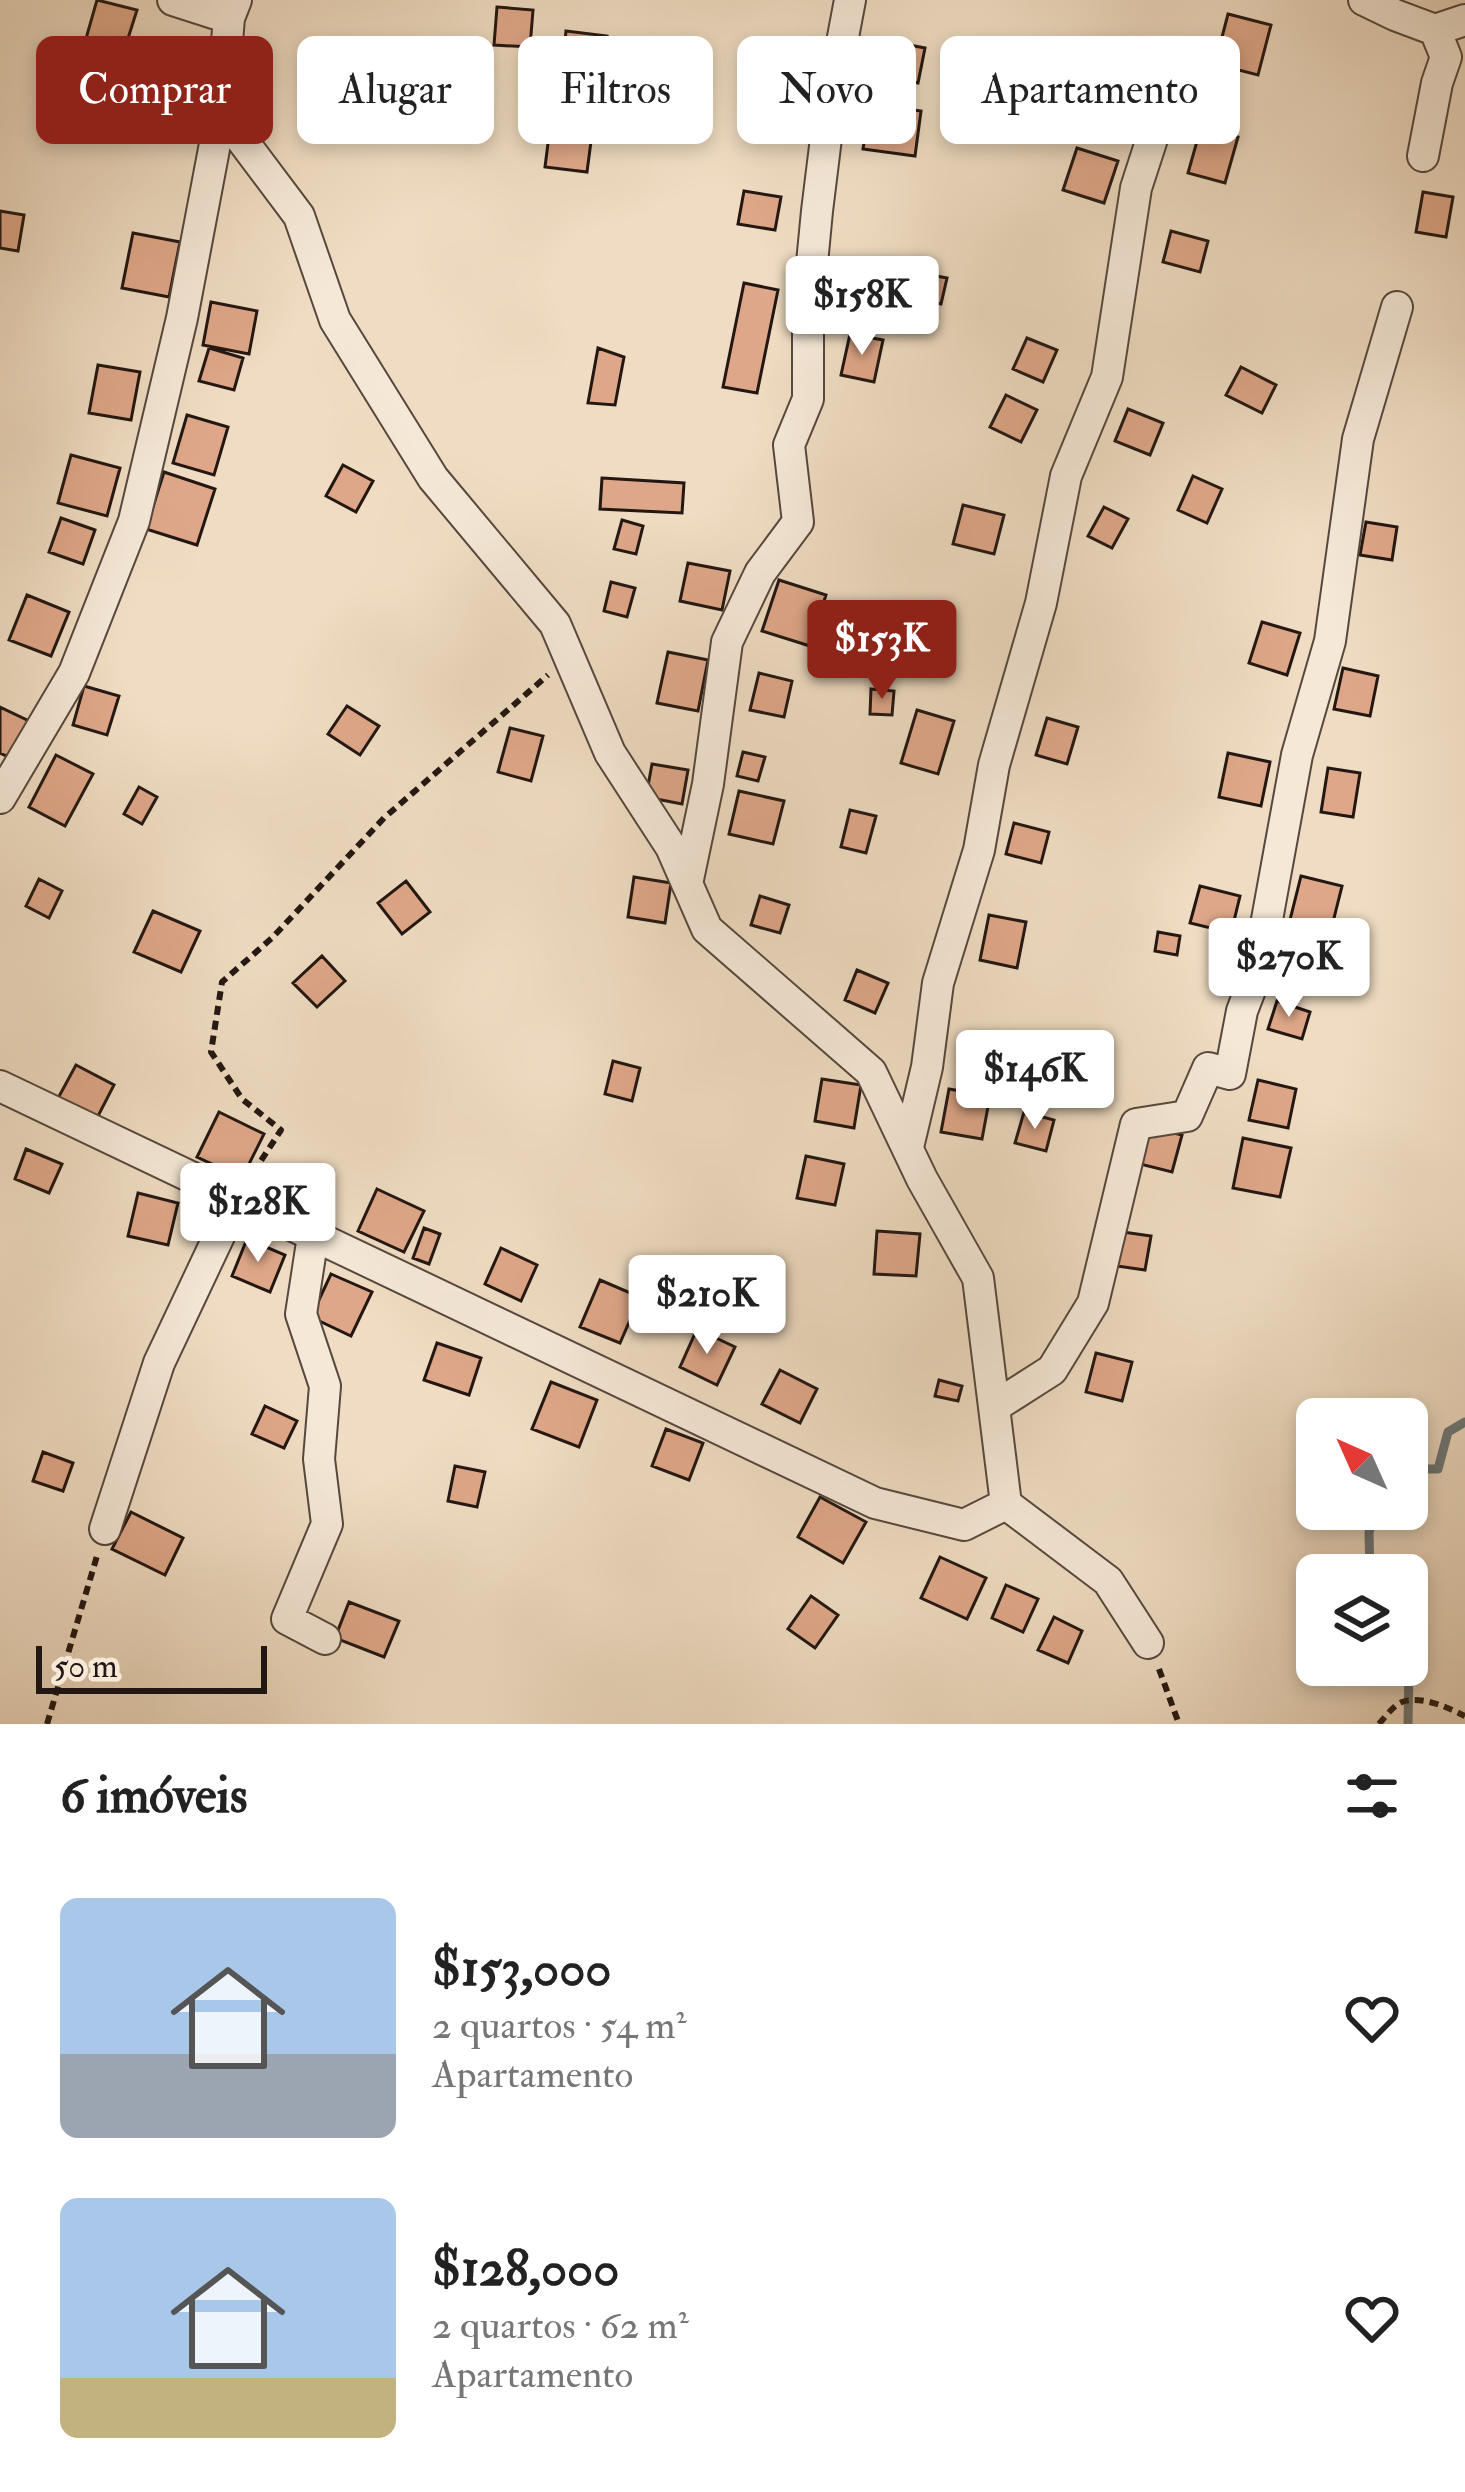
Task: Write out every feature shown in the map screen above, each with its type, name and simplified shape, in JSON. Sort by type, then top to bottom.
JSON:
[{"type":"street","points":[[173,0],[233,9]]},
{"type":"street","points":[[687,884],[727,642],[760,574],[798,522],[789,445],[808,399],[808,305],[830,106],[850,0]]},
{"type":"street","points":[[1364,0],[1395,15],[1450,25],[1423,156]]},
{"type":"street","points":[[0,798],[74,673],[134,521],[182,318],[214,144]]},
{"type":"street","points":[[244,144],[299,216],[335,320],[433,478],[555,624],[610,753],[671,847],[707,929],[871,1072],[979,1278],[1006,1504],[1108,1581],[1148,1643]]},
{"type":"street","points":[[908,1147],[927,1067],[938,983],[979,850],[994,765],[1041,603],[1066,476],[1107,376],[1136,188],[1150,144]]},
{"type":"street","points":[[994,1407],[1052,1370],[1093,1303],[1136,1124],[1186,1116],[1208,1068],[1230,1074],[1242,1010],[1258,969],[1297,754],[1330,640],[1358,439],[1396,307]]},
{"type":"street","points":[[0,1086],[875,1503],[964,1526],[1006,1504]]},
{"type":"street","points":[[105,1529],[159,1363],[236,1199]]},
{"type":"street","points":[[313,1236],[301,1314],[325,1386],[319,1459],[327,1524],[287,1619],[325,1639]]},
{"type":"path","points":[[236,1199],[281,1130],[242,1099],[211,1052],[222,982],[272,938],[384,818],[569,657]]},
{"type":"path","points":[[47,1724],[105,1529]]},
{"type":"path","points":[[1148,1643],[1179,1724]]},
{"type":"path","points":[[1379,1724],[1400,1702],[1422,1702],[1465,1716]]},
{"type":"building","points":[[97,0],[137,10],[129,36],[87,36]]},
{"type":"building","points":[[497,7],[533,10],[531,36],[518,36],[518,46],[494,45]]},
{"type":"building","points":[[1228,14],[1271,25],[1258,75],[1240,70],[1240,36],[1222,36]]},
{"type":"building","points":[[566,31],[607,36],[565,36]]},
{"type":"building","points":[[916,46],[925,48],[916,83]]},
{"type":"building","points":[[916,110],[921,111],[915,156],[863,149],[864,144],[916,144]]},
{"type":"building","points":[[548,144],[591,144],[587,172],[545,167]]},
{"type":"building","points":[[1196,144],[1236,144],[1225,183],[1188,173]]},
{"type":"building","points":[[1077,148],[1118,161],[1104,203],[1063,190]]},
{"type":"building","points":[[744,191],[781,197],[775,230],[738,224]]},
{"type":"building","points":[[1423,192],[1453,197],[1446,237],[1416,232]]},
{"type":"building","points":[[0,211],[24,215],[18,251],[0,248]]},
{"type":"building","points":[[1171,231],[1208,241],[1200,272],[1163,262]]},
{"type":"building","points":[[133,233],[180,242],[169,297],[122,288]]},
{"type":"building","points":[[914,272],[947,278],[941,304],[908,297]]},
{"type":"building","points":[[744,283],[778,290],[757,393],[723,387]]},
{"type":"building","points":[[211,302],[257,311],[249,354],[203,345]]},
{"type":"building","points":[[850,334],[883,340],[874,382],[841,375]]},
{"type":"building","points":[[1027,338],[1057,350],[1043,382],[1013,369]]},
{"type":"building","points":[[209,348],[243,358],[234,390],[199,381]]},
{"type":"building","points":[[598,348],[624,357],[615,405],[588,403]]},
{"type":"building","points":[[98,365],[140,372],[131,420],[89,413]]},
{"type":"building","points":[[1241,367],[1276,385],[1262,413],[1226,395]]},
{"type":"building","points":[[1006,395],[1037,410],[1021,442],[990,427]]},
{"type":"building","points":[[1128,409],[1163,423],[1150,455],[1115,441]]},
{"type":"building","points":[[187,415],[228,427],[214,475],[173,463]]},
{"type":"building","points":[[71,455],[120,468],[107,516],[58,503]]},
{"type":"building","points":[[343,465],[373,481],[356,512],[326,496]]},
{"type":"building","points":[[164,472],[215,489],[197,545],[146,529]]},
{"type":"building","points":[[1193,476],[1222,489],[1207,523],[1178,510]]},
{"type":"building","points":[[602,478],[684,483],[682,513],[600,509]]},
{"type":"building","points":[[963,505],[1004,515],[994,554],[953,544]]},
{"type":"building","points":[[1104,507],[1128,519],[1112,548],[1088,536]]},
{"type":"building","points":[[61,518],[95,530],[83,564],[49,552]]},
{"type":"building","points":[[622,520],[643,526],[636,554],[614,549]]},
{"type":"building","points":[[1366,522],[1397,527],[1392,560],[1360,555]]},
{"type":"building","points":[[688,563],[730,571],[722,610],[680,601]]},
{"type":"building","points":[[779,580],[826,595],[810,646],[762,631]]},
{"type":"building","points":[[611,582],[635,588],[627,617],[604,611]]},
{"type":"building","points":[[27,595],[69,612],[51,656],[9,640]]},
{"type":"building","points":[[1262,622],[1300,633],[1287,675],[1249,663]]},
{"type":"building","points":[[668,652],[708,660],[698,711],[657,703]]},
{"type":"building","points":[[1343,668],[1378,676],[1370,716],[1334,709]]},
{"type":"building","points":[[759,673],[792,681],[784,717],[750,710]]},
{"type":"building","points":[[84,686],[119,696],[107,735],[73,725]]},
{"type":"building","points":[[871,689],[894,691],[892,715],[870,714]]},
{"type":"building","points":[[347,706],[379,726],[360,755],[328,734]]},
{"type":"building","points":[[0,707],[29,721],[11,758],[0,753]]},
{"type":"building","points":[[917,710],[954,721],[938,774],[901,763]]},
{"type":"building","points":[[1047,718],[1078,727],[1067,764],[1036,755]]},
{"type":"building","points":[[510,728],[543,736],[531,781],[498,772]]},
{"type":"building","points":[[743,752],[765,757],[758,781],[737,776]]},
{"type":"building","points":[[1228,753],[1270,762],[1261,806],[1219,797]]},
{"type":"building","points":[[56,755],[93,774],[65,826],[29,807]]},
{"type":"building","points":[[652,764],[688,770],[682,804],[646,797]]},
{"type":"building","points":[[1328,768],[1360,773],[1353,817],[1321,812]]},
{"type":"building","points":[[139,787],[157,797],[142,824],[124,814]]},
{"type":"building","points":[[739,791],[784,801],[773,844],[729,834]]},
{"type":"building","points":[[850,810],[876,816],[866,853],[841,847]]},
{"type":"building","points":[[1014,823],[1049,832],[1041,863],[1006,854]]},
{"type":"building","points":[[1301,876],[1342,886],[1331,930],[1290,920]]},
{"type":"building","points":[[634,877],[671,883],[665,923],[628,917]]},
{"type":"building","points":[[39,879],[62,891],[49,918],[26,906]]},
{"type":"building","points":[[406,881],[430,912],[402,934],[378,903]]},
{"type":"building","points":[[1200,886],[1240,896],[1231,933],[1190,923]]},
{"type":"building","points":[[760,896],[789,905],[780,933],[751,925]]},
{"type":"building","points":[[153,911],[200,931],[181,972],[134,952]]},
{"type":"building","points":[[989,915],[1026,922],[1017,968],[980,960]]},
{"type":"building","points":[[1158,932],[1180,936],[1177,955],[1155,951]]},
{"type":"building","points":[[322,956],[345,981],[317,1007],[293,983]]},
{"type":"building","points":[[857,970],[888,983],[875,1013],[845,1000]]},
{"type":"building","points":[[1277,1001],[1310,1012],[1302,1039],[1268,1029]]},
{"type":"building","points":[[613,1061],[640,1068],[632,1101],[605,1094]]},
{"type":"building","points":[[76,1065],[114,1085],[96,1120],[57,1100]]},
{"type":"building","points":[[822,1079],[861,1085],[854,1128],[815,1121]]},
{"type":"building","points":[[1258,1080],[1296,1089],[1288,1128],[1249,1120]]},
{"type":"building","points":[[949,1089],[990,1096],[982,1139],[941,1132]]},
{"type":"building","points":[[219,1112],[264,1134],[242,1178],[197,1157]]},
{"type":"building","points":[[1024,1112],[1054,1120],[1046,1151],[1015,1143]]},
{"type":"building","points":[[1146,1126],[1182,1135],[1172,1172],[1136,1163]]},
{"type":"building","points":[[1243,1138],[1291,1148],[1280,1197],[1233,1188]]},
{"type":"building","points":[[26,1149],[62,1164],[49,1193],[15,1179]]},
{"type":"building","points":[[806,1156],[844,1164],[835,1205],[797,1198]]},
{"type":"building","points":[[377,1189],[424,1211],[404,1252],[358,1231]]},
{"type":"building","points":[[138,1193],[178,1203],[168,1245],[128,1236]]},
{"type":"building","points":[[424,1228],[440,1234],[429,1264],[413,1258]]},
{"type":"building","points":[[877,1231],[920,1234],[916,1276],[874,1274]]},
{"type":"building","points":[[1123,1232],[1151,1236],[1145,1270],[1117,1266]]},
{"type":"building","points":[[247,1239],[285,1255],[270,1292],[232,1276]]},
{"type":"building","points":[[501,1248],[537,1265],[521,1301],[485,1284]]},
{"type":"building","points":[[331,1274],[372,1292],[351,1336],[311,1317]]},
{"type":"building","points":[[600,1280],[640,1297],[620,1343],[580,1327]]},
{"type":"building","points":[[697,1329],[735,1347],[717,1385],[680,1367]]},
{"type":"building","points":[[437,1343],[481,1358],[469,1395],[424,1380]]},
{"type":"building","points":[[1096,1353],[1132,1362],[1122,1401],[1086,1392]]},
{"type":"building","points":[[780,1370],[817,1389],[800,1423],[762,1404]]},
{"type":"building","points":[[939,1380],[962,1386],[958,1401],[935,1396]]},
{"type":"building","points":[[551,1382],[597,1400],[579,1447],[532,1429]]},
{"type":"building","points":[[265,1406],[297,1421],[284,1448],[252,1434]]},
{"type":"building","points":[[666,1429],[703,1443],[689,1480],[652,1466]]},
{"type":"building","points":[[43,1452],[73,1463],[63,1491],[33,1481]]},
{"type":"building","points":[[455,1466],[485,1472],[477,1507],[448,1501]]},
{"type":"building","points":[[820,1497],[866,1522],[843,1563],[798,1537]]},
{"type":"building","points":[[131,1512],[183,1538],[165,1575],[112,1549]]},
{"type":"building","points":[[940,1557],[986,1578],[967,1619],[921,1598]]},
{"type":"building","points":[[1006,1585],[1038,1599],[1023,1632],[992,1618]]},
{"type":"building","points":[[811,1596],[838,1615],[815,1648],[788,1629]]},
{"type":"building","points":[[349,1602],[399,1621],[384,1657],[335,1638]]},
{"type":"building","points":[[1054,1617],[1082,1631],[1068,1663],[1038,1650]]},
{"type":"waterway","points":[[1428,1469],[1438,1469],[1448,1432],[1465,1422]]},
{"type":"waterway","points":[[1370,1530],[1370,1554]]},
{"type":"waterway","points":[[1408,1724],[1409,1686]]}]
